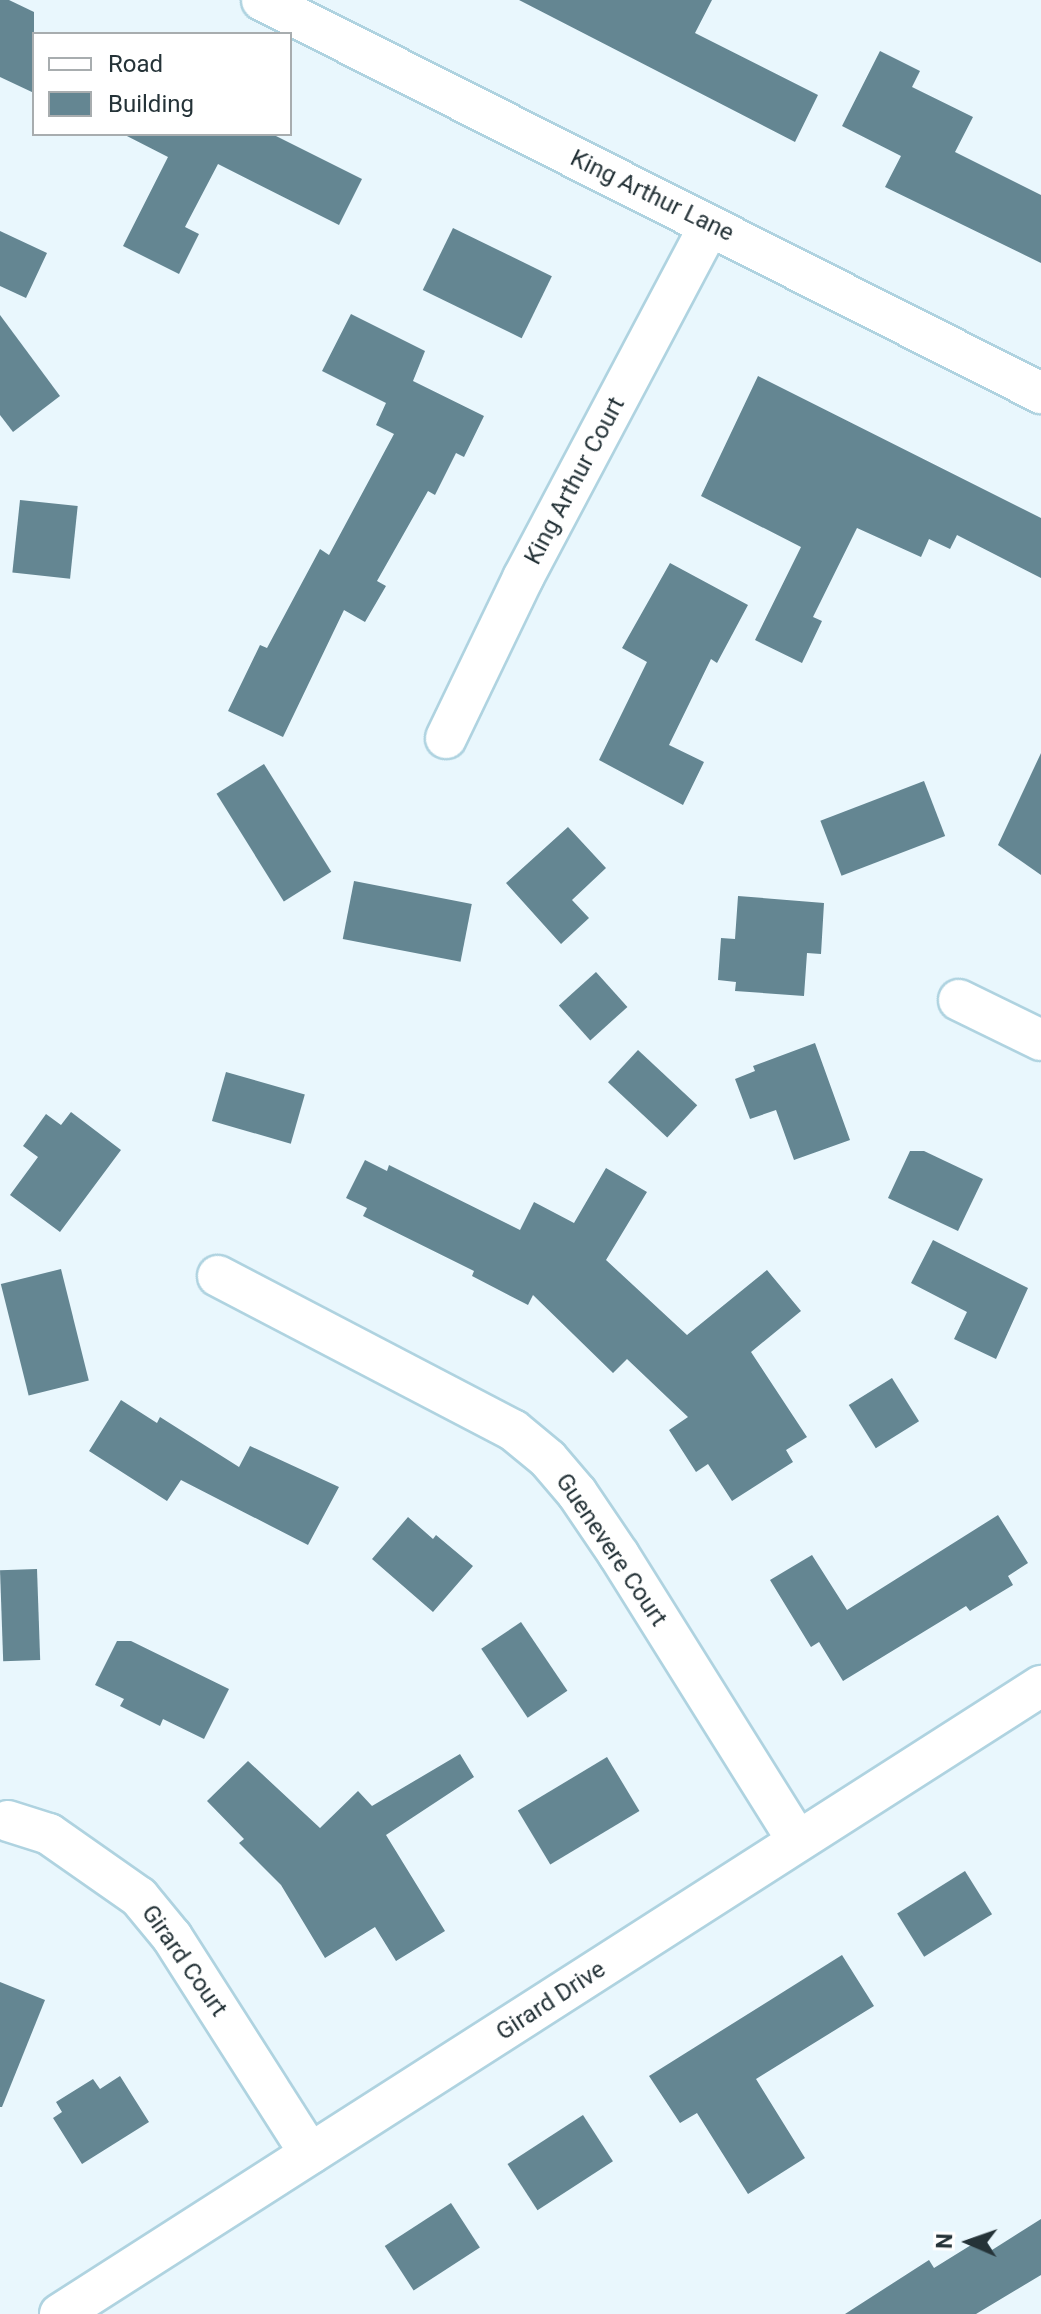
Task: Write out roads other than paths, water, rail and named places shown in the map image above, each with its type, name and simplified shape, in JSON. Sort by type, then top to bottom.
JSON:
[{"type":"street","name":"King Arthur Lane","points":[[262,0],[1041,393]]},
{"type":"street","name":"King Arthur Court","points":[[446,738],[523,578],[709,227]]},
{"type":"street","points":[[959,1000],[1041,1040]]},
{"type":"street","name":"Guenevere Court","points":[[218,1276],[513,1430],[548,1459],[577,1493],[619,1555],[797,1840]]},
{"type":"street","name":"Girard Drive","points":[[60,2314],[1041,1686]]},
{"type":"street","name":"Girard Court","points":[[8,1821],[49,1834],[139,1897],[172,1937],[310,2154]]}]
